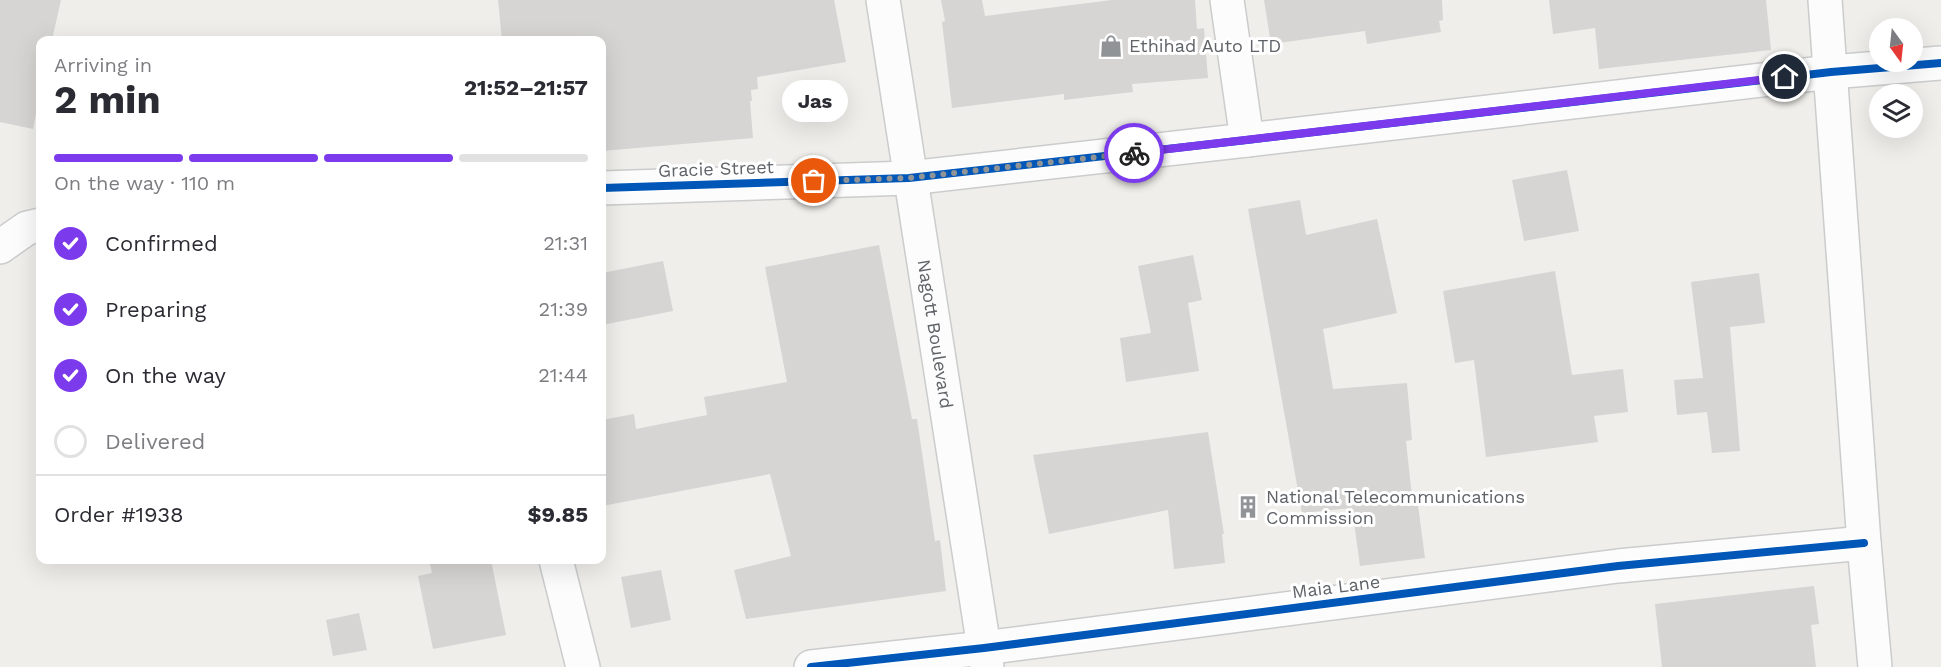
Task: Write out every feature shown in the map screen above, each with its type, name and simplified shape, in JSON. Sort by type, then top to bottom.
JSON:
[{"type":"street","name":"Nagott Boulevard","points":[[883,0],[985,657]]},
{"type":"street","points":[[1227,0],[1247,140]]},
{"type":"street","points":[[1825,0],[1875,667]]},
{"type":"street","name":"Gracie Street","points":[[606,188],[909,178],[1831,72],[1941,63]]},
{"type":"street","points":[[0,247],[27,228],[36,226]]},
{"type":"street","name":"Maia Lane","points":[[811,667],[985,657],[1618,566],[1864,543]]},
{"type":"street","points":[[557,564],[583,667]]},
{"type":"building","points":[[0,0],[61,0],[53,36],[36,36],[36,114],[33,129],[0,122]]},
{"type":"building","points":[[498,0],[834,0],[846,62],[757,77],[758,89],[751,90],[752,101],[750,101],[753,138],[606,151],[606,36],[502,36]]},
{"type":"building","points":[[941,0],[982,0],[985,16],[1112,0],[1195,0],[1197,29],[1204,28],[1208,78],[1132,84],[1133,92],[1064,100],[1064,94],[952,108],[942,22],[945,21]]},
{"type":"building","points":[[1264,0],[1442,0],[1443,20],[1439,21],[1441,32],[1367,44],[1365,31],[1271,44]]},
{"type":"building","points":[[1549,0],[1766,0],[1771,50],[1599,69],[1595,28],[1553,34]]},
{"type":"building","points":[[1567,170],[1579,231],[1524,241],[1512,180]]},
{"type":"building","points":[[1300,200],[1306,235],[1377,219],[1397,313],[1323,329],[1333,389],[1407,383],[1412,440],[1406,441],[1413,506],[1418,505],[1425,558],[1360,566],[1352,508],[1302,513],[1248,209]]},
{"type":"building","points":[[879,245],[912,419],[917,419],[935,541],[940,540],[946,591],[746,619],[734,570],[791,556],[770,474],[606,505],[606,419],[634,414],[636,429],[707,415],[704,397],[787,382],[765,267]]},
{"type":"building","points":[[1193,255],[1202,300],[1188,303],[1199,371],[1126,382],[1120,338],[1151,333],[1138,266]]},
{"type":"building","points":[[663,261],[673,311],[606,324],[606,272]]},
{"type":"building","points":[[1555,271],[1572,375],[1623,369],[1628,412],[1594,416],[1598,442],[1486,457],[1474,360],[1455,363],[1443,291]]},
{"type":"building","points":[[1759,273],[1765,323],[1730,327],[1740,451],[1712,453],[1707,412],[1677,415],[1674,380],[1703,378],[1691,282]]},
{"type":"building","points":[[1208,432],[1224,534],[1222,534],[1225,563],[1174,569],[1168,510],[1049,534],[1033,455]]},
{"type":"building","points":[[430,564],[492,564],[506,635],[433,649],[418,576],[432,573]]},
{"type":"building","points":[[661,570],[671,620],[631,628],[621,577]]},
{"type":"building","points":[[1814,586],[1819,624],[1811,625],[1816,667],[1662,667],[1655,604]]},
{"type":"building","points":[[359,613],[367,650],[333,656],[326,620]]},
{"type":"cycle path","points":[[606,188],[909,178],[1831,72],[1941,63]]},
{"type":"cycle path","points":[[811,667],[984,648],[1618,566],[1864,543]]},
{"type":"way so far","points":[[814,181],[909,178],[1134,153]]},
{"type":"place","name":"Ethihad Auto LTD","points":[[1111,46]]},
{"type":"place","name":"Jas","points":[[814,181]]},
{"type":"place","name":"National Telecommunications Commission","points":[[1248,507]]},
{"type":"route","points":[[1134,153],[1785,77]]}]
